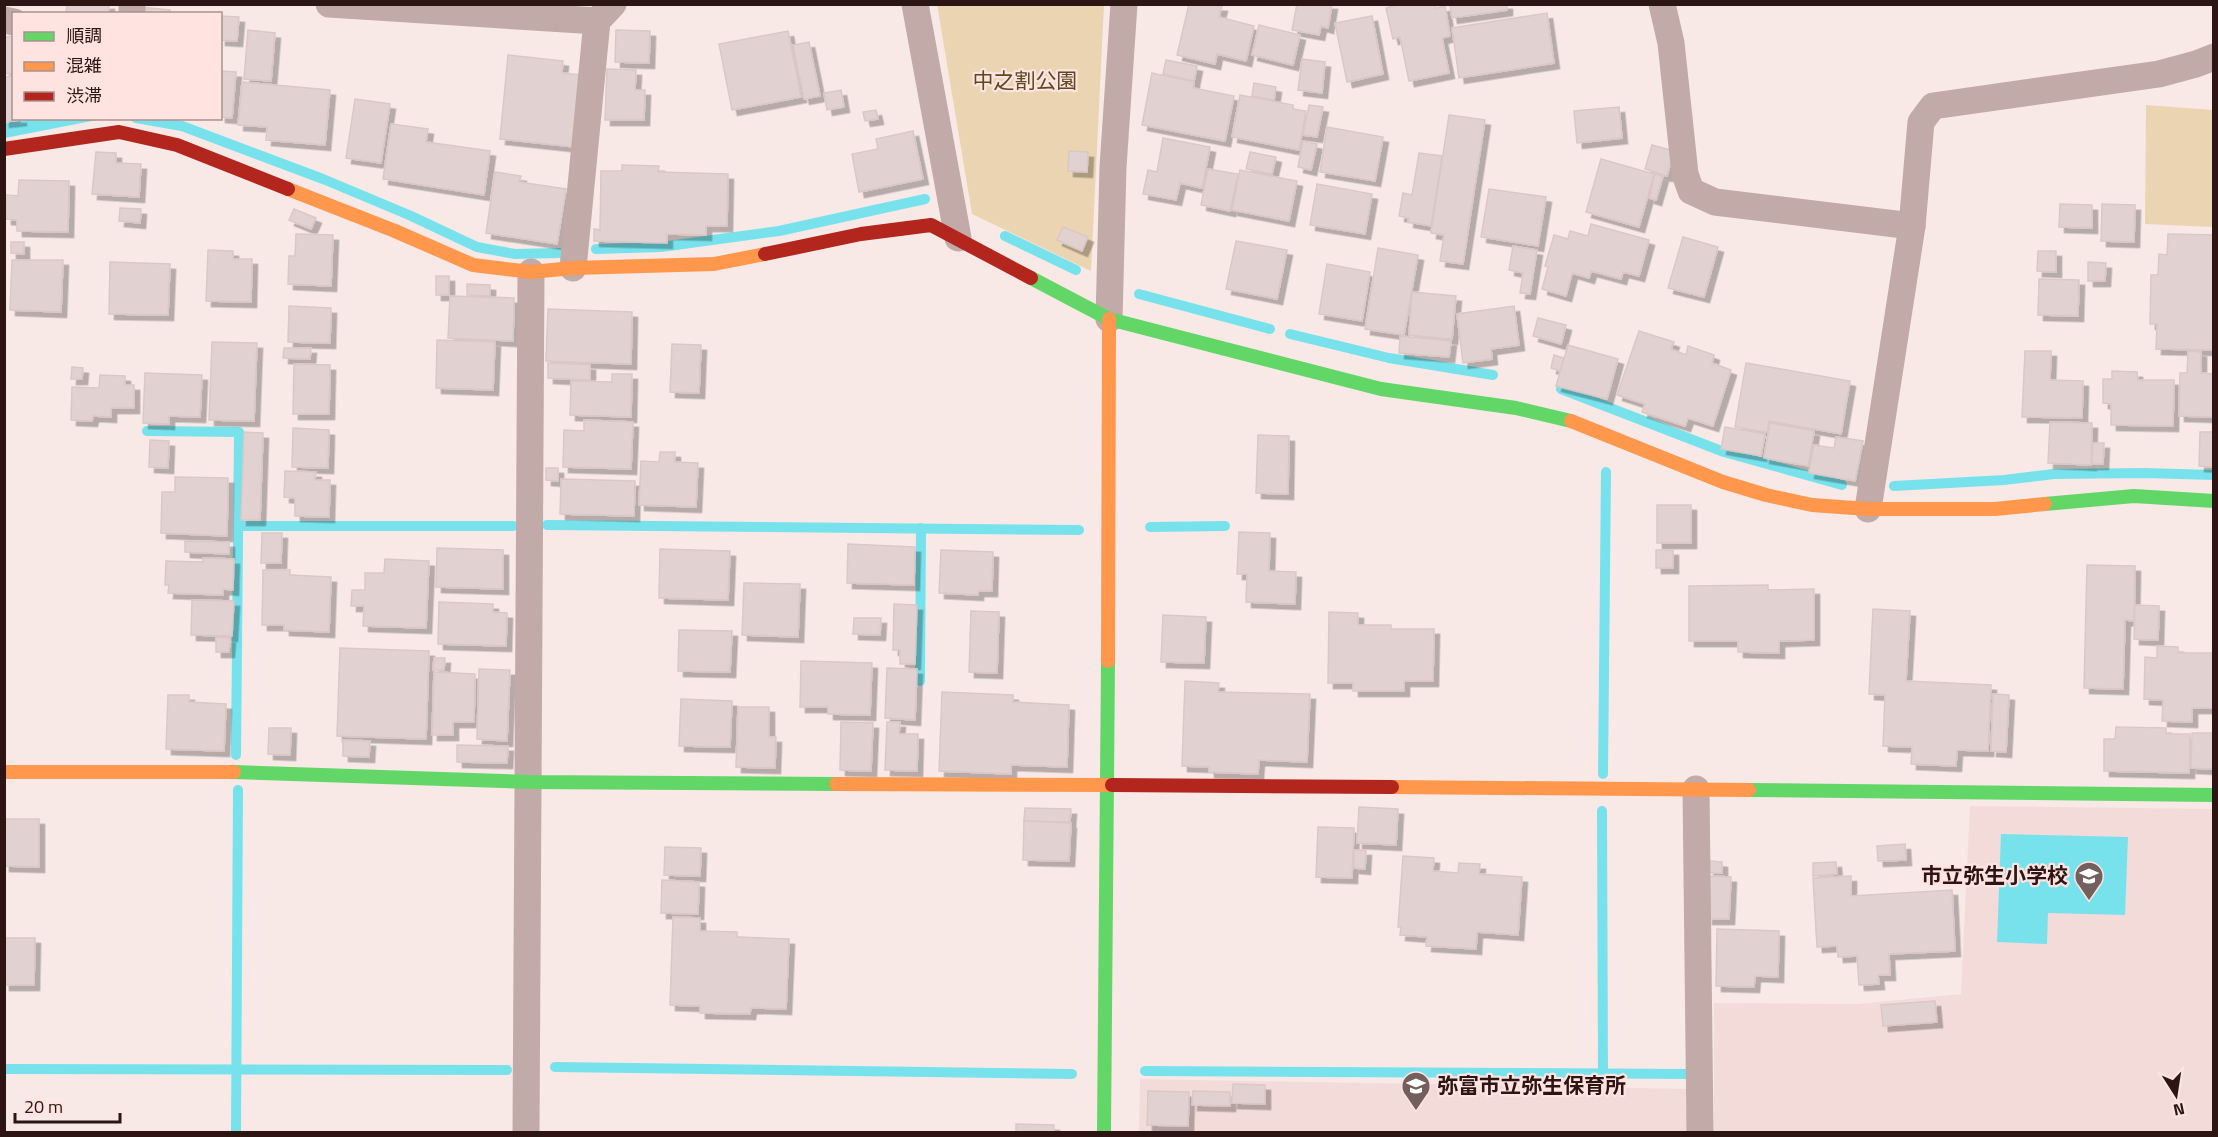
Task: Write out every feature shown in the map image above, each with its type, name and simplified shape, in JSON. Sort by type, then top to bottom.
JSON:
[{"type":"street","points":[[329,4],[605,13],[573,268]]},
{"type":"street","points":[[915,4],[957,238]]},
{"type":"street","points":[[1104,1132],[1108,787],[1109,319],[1113,167],[1124,4]]},
{"type":"street","points":[[1662,4],[1671,44],[1685,174],[1691,191],[1715,202],[1912,226]]},
{"type":"street","points":[[1868,509],[1912,226],[1921,122],[1933,106],[2158,74],[2214,57]]},
{"type":"street","points":[[4,149],[120,125],[177,145],[395,231],[473,265],[531,272],[573,268],[714,264],[861,234],[931,225],[1109,319],[1382,389],[1516,408],[1578,423],[1723,482],[1812,505],[1868,509],[1995,509],[2134,496],[2214,501]]},
{"type":"street","points":[[526,1132],[531,272]]},
{"type":"street","points":[[4,772],[252,772],[529,782],[1696,789],[2214,795]]},
{"type":"street","points":[[1696,789],[1700,1132]]},
{"type":"shaded area","name":"市立弥生小学校","points":[[1970,806],[2213,809],[2213,1132],[1714,1132],[1714,1003],[1858,1004],[1961,994]]},
{"type":"shaded area","name":"弥富市立弥生保育所","points":[[1140,1079],[1692,1089],[1693,1132],[1139,1132]]},
{"type":"green space","name":"中之割公園","points":[[937,4],[1104,5],[1091,271],[972,214]]},
{"type":"green space","points":[[2146,105],[2213,110],[2213,227],[2145,224]]},
{"type":"water","points":[[28,120],[97,120],[5,138],[5,123]]},
{"type":"water","points":[[2001,834],[2128,837],[2125,915],[2048,913],[2047,944],[1997,942]]},
{"type":"building","points":[[67,4],[109,4],[108,12],[66,12]]},
{"type":"building","points":[[1189,4],[1222,6],[1219,17],[1254,26],[1246,61],[1217,54],[1215,64],[1177,55]]},
{"type":"building","points":[[1297,4],[1332,4],[1328,28],[1321,26],[1319,35],[1292,30]]},
{"type":"building","points":[[1401,4],[1435,4],[1436,8],[1445,6],[1450,36],[1442,38],[1449,73],[1409,81],[1400,37],[1393,39],[1386,8]]},
{"type":"building","points":[[1450,4],[1507,4],[1507,10],[1452,18]]},
{"type":"building","points":[[139,7],[170,10],[170,12],[138,12]]},
{"type":"building","points":[[1547,13],[1554,63],[1459,78],[1452,28]]},
{"type":"building","points":[[222,16],[239,17],[237,41],[222,40]]},
{"type":"building","points":[[1372,16],[1383,74],[1347,82],[1335,23]]},
{"type":"building","points":[[1259,25],[1300,35],[1293,65],[1252,55]]},
{"type":"building","points":[[248,30],[275,33],[271,81],[244,79]]},
{"type":"building","points":[[616,30],[650,31],[649,63],[615,62]]},
{"type":"building","points":[[788,31],[801,97],[732,110],[719,44]]},
{"type":"building","points":[[12,36],[12,73],[4,74],[4,37]]},
{"type":"building","points":[[809,42],[820,96],[804,99],[793,45]]},
{"type":"building","points":[[508,55],[563,61],[562,73],[581,75],[574,147],[500,139]]},
{"type":"building","points":[[1302,59],[1325,62],[1322,93],[1298,90]]},
{"type":"building","points":[[1166,60],[1197,66],[1194,81],[1163,74]]},
{"type":"building","points":[[607,69],[636,70],[635,90],[645,90],[644,120],[605,120]]},
{"type":"building","points":[[222,71],[236,72],[232,118],[222,117]]},
{"type":"building","points":[[1152,73],[1194,82],[1193,88],[1234,96],[1225,141],[1142,125]]},
{"type":"building","points":[[12,76],[12,120],[21,120],[4,122],[4,77]]},
{"type":"building","points":[[242,82],[330,90],[325,145],[266,140],[267,127],[238,125]]},
{"type":"building","points":[[1254,83],[1276,87],[1274,100],[1252,96]]},
{"type":"building","points":[[841,90],[844,107],[827,110],[824,93]]},
{"type":"building","points":[[1240,95],[1293,105],[1293,109],[1306,111],[1299,150],[1232,137]]},
{"type":"building","points":[[355,99],[390,104],[381,163],[346,158]]},
{"type":"building","points":[[1309,105],[1323,107],[1317,137],[1303,135]]},
{"type":"building","points":[[1619,107],[1622,138],[1577,143],[1574,111]]},
{"type":"building","points":[[876,110],[878,119],[865,121],[863,112]]},
{"type":"building","points":[[1449,115],[1485,120],[1463,264],[1440,261],[1444,235],[1431,233]]},
{"type":"building","points":[[391,124],[428,129],[426,142],[490,151],[484,195],[383,179]]},
{"type":"building","points":[[1327,127],[1383,137],[1375,181],[1320,172]]},
{"type":"building","points":[[913,131],[923,179],[859,192],[852,154],[878,149],[876,139]]},
{"type":"building","points":[[1163,138],[1210,147],[1202,188],[1180,183],[1176,200],[1143,194],[1148,170],[1157,172]]},
{"type":"building","points":[[1303,141],[1317,144],[1311,170],[1298,167]]},
{"type":"building","points":[[1652,145],[1674,151],[1667,176],[1645,169]]},
{"type":"building","points":[[1069,151],[1088,152],[1087,172],[1068,171]]},
{"type":"building","points":[[96,152],[116,153],[116,163],[141,164],[139,197],[92,194]]},
{"type":"building","points":[[1250,152],[1276,157],[1272,174],[1246,169]]},
{"type":"building","points":[[1419,153],[1442,156],[1431,226],[1408,222],[1409,218],[1399,216],[1403,193],[1412,195]]},
{"type":"building","points":[[1601,159],[1654,174],[1639,227],[1586,212]]},
{"type":"building","points":[[622,165],[659,166],[658,172],[728,174],[727,226],[706,226],[706,235],[667,234],[667,243],[594,241],[594,229],[600,230],[601,171],[622,171]]},
{"type":"building","points":[[1208,169],[1238,174],[1230,211],[1201,205]]},
{"type":"building","points":[[1240,170],[1297,181],[1289,221],[1232,210]]},
{"type":"building","points":[[495,172],[521,176],[519,182],[566,189],[557,244],[486,233]]},
{"type":"building","points":[[1655,174],[1663,176],[1656,200],[1649,198]]},
{"type":"building","points":[[19,180],[69,181],[68,232],[17,231],[17,220],[6,219],[6,195],[18,196]]},
{"type":"building","points":[[1317,184],[1372,194],[1365,234],[1310,225]]},
{"type":"building","points":[[1489,189],[1546,197],[1538,246],[1481,237]]},
{"type":"building","points":[[2060,204],[2092,205],[2092,228],[2059,227]]},
{"type":"building","points":[[2102,204],[2135,205],[2134,242],[2101,241]]},
{"type":"building","points":[[120,208],[141,209],[140,223],[119,221]]},
{"type":"building","points":[[294,209],[316,218],[311,229],[289,220]]},
{"type":"building","points":[[1591,224],[1649,240],[1639,276],[1623,272],[1621,279],[1591,271],[1589,278],[1572,273],[1566,296],[1542,289],[1548,267],[1545,266],[1554,235],[1568,239],[1570,231],[1588,236]]},
{"type":"building","points":[[1063,227],[1088,237],[1082,251],[1057,240]]},
{"type":"building","points":[[296,234],[333,235],[331,286],[288,284],[289,256],[295,256]]},
{"type":"building","points":[[2168,234],[2214,235],[2214,350],[2156,349],[2157,324],[2150,324],[2151,275],[2158,275],[2159,254],[2167,255]]},
{"type":"building","points":[[1683,237],[1718,247],[1704,297],[1668,288]]},
{"type":"building","points":[[1236,241],[1287,250],[1277,299],[1226,289]]},
{"type":"building","points":[[11,242],[24,242],[24,254],[11,253]]},
{"type":"building","points":[[1513,246],[1537,250],[1530,294],[1520,293],[1523,273],[1509,270]]},
{"type":"building","points":[[1378,248],[1418,255],[1404,335],[1365,329]]},
{"type":"building","points":[[208,250],[233,251],[233,259],[252,259],[251,302],[206,301]]},
{"type":"building","points":[[2038,251],[2056,251],[2056,272],[2037,271]]},
{"type":"building","points":[[12,260],[63,260],[61,312],[10,310]]},
{"type":"building","points":[[110,262],[170,264],[168,315],[109,314]]},
{"type":"building","points":[[2088,262],[2106,263],[2105,281],[2088,281]]},
{"type":"building","points":[[1327,264],[1370,272],[1362,321],[1319,314]]},
{"type":"building","points":[[436,276],[449,276],[449,295],[436,295]]},
{"type":"building","points":[[2039,279],[2079,280],[2078,316],[2038,315]]},
{"type":"building","points":[[467,284],[490,285],[490,296],[467,295]]},
{"type":"building","points":[[1412,292],[1456,296],[1452,339],[1409,335]]},
{"type":"building","points":[[450,296],[514,298],[513,341],[448,338]]},
{"type":"building","points":[[289,306],[331,308],[330,343],[288,342]]},
{"type":"building","points":[[1514,306],[1519,345],[1491,349],[1492,359],[1463,363],[1457,314]]},
{"type":"building","points":[[548,309],[632,312],[631,364],[546,361]]},
{"type":"building","points":[[1538,318],[1566,325],[1561,344],[1533,336]]},
{"type":"building","points":[[1639,331],[1674,342],[1671,349],[1686,355],[1688,346],[1714,355],[1712,363],[1731,370],[1713,426],[1688,418],[1685,426],[1642,412],[1645,404],[1617,395]]},
{"type":"building","points":[[1400,336],[1451,341],[1449,357],[1399,353]]},
{"type":"building","points":[[437,340],[495,342],[493,390],[436,388]]},
{"type":"building","points":[[212,342],[257,343],[254,421],[209,420]]},
{"type":"building","points":[[672,344],[701,345],[699,393],[670,392]]},
{"type":"building","points":[[1568,345],[1618,359],[1607,399],[1556,386]]},
{"type":"building","points":[[284,348],[311,348],[310,359],[283,358]]},
{"type":"building","points":[[2025,351],[2051,351],[2050,380],[2083,381],[2082,418],[2022,417]]},
{"type":"building","points":[[2188,351],[2201,352],[2201,373],[2214,374],[2213,417],[2179,416],[2180,373],[2187,373]]},
{"type":"building","points":[[1554,355],[1564,358],[1560,371],[1551,368]]},
{"type":"building","points":[[548,363],[590,365],[590,380],[548,378]]},
{"type":"building","points":[[1746,363],[1850,381],[1841,434],[1769,421],[1767,432],[1735,427]]},
{"type":"building","points":[[294,364],[330,365],[329,414],[293,414]]},
{"type":"building","points":[[72,367],[83,368],[82,379],[71,379]]},
{"type":"building","points":[[2112,371],[2137,372],[2138,380],[2174,380],[2173,426],[2111,425],[2111,404],[2103,403],[2103,379],[2112,379]]},
{"type":"building","points":[[145,373],[202,375],[200,417],[169,416],[169,424],[143,423]]},
{"type":"building","points":[[612,374],[632,374],[631,417],[570,415],[571,381],[612,382]]},
{"type":"building","points":[[100,375],[125,376],[125,385],[134,385],[134,408],[111,408],[111,417],[93,416],[92,421],[71,420],[72,387],[99,388]]},
{"type":"building","points":[[584,420],[633,422],[631,469],[563,467],[564,430],[584,431]]},
{"type":"building","points":[[2050,422],[2092,423],[2091,465],[2048,463]]},
{"type":"building","points":[[1770,423],[1814,431],[1808,466],[1764,458]]},
{"type":"building","points":[[1725,427],[1765,434],[1761,456],[1721,449]]},
{"type":"building","points":[[293,428],[329,430],[328,468],[292,467]]},
{"type":"building","points":[[244,432],[263,433],[260,520],[241,520]]},
{"type":"building","points":[[2200,432],[2214,432],[2214,467],[2199,466]]},
{"type":"building","points":[[1258,435],[1289,436],[1288,494],[1256,493]]},
{"type":"building","points":[[1836,437],[1863,441],[1855,481],[1809,473],[1814,445],[1834,448]]},
{"type":"building","points":[[150,440],[169,441],[168,468],[149,467]]},
{"type":"building","points":[[2093,443],[2104,443],[2103,464],[2092,464]]},
{"type":"building","points":[[660,452],[675,452],[675,462],[698,463],[696,507],[639,505],[641,461],[659,462]]},
{"type":"building","points":[[546,468],[558,468],[558,481],[546,480]]},
{"type":"building","points":[[285,471],[316,472],[315,480],[330,480],[329,517],[295,516],[295,498],[284,497]]},
{"type":"building","points":[[175,477],[228,478],[227,536],[161,533],[162,492],[175,492]]},
{"type":"building","points":[[561,479],[635,481],[634,516],[560,514]]},
{"type":"building","points":[[1657,505],[1691,505],[1691,543],[1657,543]]},
{"type":"building","points":[[1239,532],[1270,533],[1269,571],[1296,572],[1295,604],[1246,602],[1247,574],[1237,574]]},
{"type":"building","points":[[262,533],[282,533],[281,563],[261,563]]},
{"type":"building","points":[[185,541],[229,542],[229,554],[185,552]]},
{"type":"building","points":[[848,544],[915,547],[914,585],[847,583]]},
{"type":"building","points":[[437,548],[503,550],[503,589],[436,587]]},
{"type":"building","points":[[660,549],[730,551],[728,600],[659,598]]},
{"type":"building","points":[[941,550],[993,552],[992,591],[978,591],[978,595],[939,593]]},
{"type":"building","points":[[1656,550],[1673,550],[1673,568],[1656,568]]},
{"type":"building","points":[[203,558],[234,559],[233,590],[223,589],[223,595],[168,593],[169,585],[165,585],[166,561],[203,562]]},
{"type":"building","points":[[385,559],[429,561],[426,628],[363,626],[364,606],[351,606],[352,590],[365,590],[365,573],[384,573]]},
{"type":"building","points":[[2087,565],[2135,566],[2134,621],[2125,620],[2123,689],[2084,688]]},
{"type":"building","points":[[263,570],[290,570],[290,575],[331,577],[329,632],[284,630],[284,625],[262,625]]},
{"type":"building","points":[[744,583],[800,584],[798,637],[742,635]]},
{"type":"building","points":[[1768,585],[1768,590],[1814,589],[1814,640],[1779,641],[1779,653],[1738,652],[1738,641],[1689,641],[1689,586]]},
{"type":"building","points":[[192,600],[234,601],[232,636],[191,635]]},
{"type":"building","points":[[439,602],[493,604],[493,612],[507,613],[506,646],[438,644]]},
{"type":"building","points":[[894,604],[917,605],[915,664],[900,664],[900,650],[893,650]]},
{"type":"building","points":[[2135,605],[2159,606],[2158,640],[2134,639]]},
{"type":"building","points":[[1873,609],[1910,611],[1906,681],[1991,685],[1988,751],[1957,750],[1956,766],[1911,764],[1912,747],[1883,746],[1885,695],[1869,694]]},
{"type":"building","points":[[971,611],[999,612],[997,673],[969,672]]},
{"type":"building","points":[[1329,612],[1358,613],[1358,625],[1391,625],[1391,629],[1434,629],[1433,681],[1404,681],[1404,691],[1353,691],[1353,683],[1328,683]]},
{"type":"building","points":[[1163,615],[1206,617],[1204,663],[1161,662]]},
{"type":"building","points":[[854,618],[881,618],[880,635],[853,634]]},
{"type":"building","points":[[679,630],[732,631],[730,672],[678,671]]},
{"type":"building","points":[[216,637],[230,638],[229,652],[216,652]]},
{"type":"building","points":[[2213,644],[2214,708],[2192,708],[2192,722],[2162,721],[2163,700],[2144,699],[2145,657],[2157,658],[2157,646],[2178,647],[2178,653],[2213,653]]},
{"type":"building","points":[[340,648],[429,651],[426,739],[337,736]]},
{"type":"building","points":[[434,658],[445,658],[444,670],[433,670]]},
{"type":"building","points":[[801,661],[872,663],[870,715],[828,714],[828,707],[800,707]]},
{"type":"building","points":[[887,668],[917,669],[915,720],[885,718]]},
{"type":"building","points":[[479,669],[510,670],[507,741],[477,739]]},
{"type":"building","points":[[434,672],[475,674],[474,722],[453,722],[453,735],[432,735]]},
{"type":"building","points":[[1185,681],[1219,683],[1218,692],[1310,694],[1307,762],[1259,760],[1258,774],[1209,772],[1209,767],[1182,766]]},
{"type":"building","points":[[942,692],[1013,695],[1013,702],[1069,705],[1067,767],[1011,765],[1011,774],[939,771]]},
{"type":"building","points":[[1993,694],[2009,695],[2006,752],[1991,751]]},
{"type":"building","points":[[168,695],[189,695],[189,702],[226,704],[224,751],[166,749]]},
{"type":"building","points":[[681,699],[732,701],[730,747],[679,746]]},
{"type":"building","points":[[738,707],[769,707],[769,737],[776,737],[775,768],[736,767]]},
{"type":"building","points":[[841,722],[873,723],[871,771],[840,770]]},
{"type":"building","points":[[887,722],[900,722],[899,734],[918,734],[917,771],[885,770]]},
{"type":"building","points":[[2116,727],[2166,728],[2166,734],[2190,734],[2189,773],[2104,771],[2104,739],[2115,739]]},
{"type":"building","points":[[269,728],[291,728],[290,755],[268,754]]},
{"type":"building","points":[[2192,733],[2214,733],[2214,769],[2191,768]]},
{"type":"building","points":[[343,740],[370,741],[369,757],[343,756]]},
{"type":"building","points":[[457,745],[508,746],[507,763],[457,762]]},
{"type":"building","points":[[1359,807],[1398,809],[1396,845],[1357,843]]},
{"type":"building","points":[[1025,808],[1071,809],[1070,822],[1024,821]]},
{"type":"building","points":[[4,819],[39,819],[39,867],[4,866]]},
{"type":"building","points":[[1024,821],[1071,823],[1069,861],[1023,860]]},
{"type":"building","points":[[1318,827],[1354,828],[1352,878],[1316,877]]},
{"type":"building","points":[[1905,844],[1906,860],[1878,861],[1877,846]]},
{"type":"building","points":[[665,847],[701,848],[700,876],[664,875]]},
{"type":"building","points":[[1354,850],[1366,850],[1365,869],[1354,868]]},
{"type":"building","points":[[1403,856],[1434,858],[1433,871],[1458,873],[1459,863],[1480,864],[1479,874],[1522,877],[1518,935],[1477,932],[1476,949],[1426,946],[1427,937],[1400,935],[1401,927],[1398,927]]},
{"type":"building","points":[[1709,861],[1722,862],[1722,873],[1708,873]]},
{"type":"building","points":[[1836,862],[1837,874],[1813,876],[1813,863]]},
{"type":"building","points":[[1708,876],[1731,877],[1729,919],[1707,919]]},
{"type":"building","points":[[1851,876],[1851,896],[1952,890],[1955,951],[1889,954],[1890,975],[1878,975],[1879,984],[1859,985],[1857,956],[1838,957],[1837,946],[1817,947],[1813,878]]},
{"type":"building","points":[[662,880],[699,882],[698,914],[661,913]]},
{"type":"building","points":[[673,917],[700,918],[700,931],[737,932],[737,937],[789,939],[786,1009],[751,1008],[750,1014],[700,1013],[700,1006],[670,1005]]},
{"type":"building","points":[[1717,929],[1779,931],[1778,977],[1755,976],[1754,987],[1716,986]]},
{"type":"building","points":[[4,938],[35,938],[34,985],[4,985]]},
{"type":"building","points":[[1935,1001],[1937,1022],[1883,1026],[1881,1005]]},
{"type":"building","points":[[1233,1084],[1265,1085],[1265,1104],[1232,1103]]},
{"type":"building","points":[[1148,1091],[1189,1092],[1188,1126],[1147,1125]]},
{"type":"building","points":[[1193,1091],[1230,1092],[1230,1106],[1192,1105]]},
{"type":"building","points":[[1016,1124],[1054,1125],[1054,1132],[1016,1132]]},
{"type":"waterway","points":[[148,120],[182,126],[323,179],[409,215],[477,247],[515,254],[559,253]]},
{"type":"waterway","points":[[596,249],[661,247],[779,231],[925,199]]},
{"type":"waterway","points":[[1005,236],[1076,270]]},
{"type":"waterway","points":[[1139,294],[1270,329]]},
{"type":"waterway","points":[[1290,334],[1389,358],[1493,375]]},
{"type":"waterway","points":[[1561,389],[1724,452],[1842,485]]},
{"type":"waterway","points":[[147,431],[239,432],[236,755]]},
{"type":"waterway","points":[[1603,774],[1606,472]]},
{"type":"waterway","points":[[1894,486],[2004,480],[2054,474],[2214,475]]},
{"type":"waterway","points":[[547,525],[1079,530]]},
{"type":"waterway","points":[[238,526],[513,526]]},
{"type":"waterway","points":[[1150,527],[1225,526]]},
{"type":"waterway","points":[[920,681],[921,528]]},
{"type":"waterway","points":[[236,1132],[238,790]]},
{"type":"waterway","points":[[1602,811],[1603,1074]]},
{"type":"waterway","points":[[555,1067],[1072,1074]]},
{"type":"waterway","points":[[4,1069],[507,1070]]},
{"type":"waterway","points":[[1145,1071],[1690,1074]]},
{"type":"traffic: fast","points":[[1031,278],[1109,319],[1381,389],[1516,408],[1571,421]]},
{"type":"traffic: fast","points":[[2045,504],[2134,496],[2214,501]]},
{"type":"traffic: fast","points":[[1104,1132],[1108,661]]},
{"type":"traffic: fast","points":[[234,772],[529,782],[836,784]]},
{"type":"traffic: fast","points":[[1749,790],[2214,795]]},
{"type":"traffic: slow","points":[[288,189],[395,231],[473,265],[531,272],[573,268],[714,264],[765,254]]},
{"type":"traffic: slow","points":[[1108,661],[1109,319]]},
{"type":"traffic: slow","points":[[1571,421],[1723,482],[1766,495],[1812,505],[1868,509],[1995,509],[2045,504]]},
{"type":"traffic: slow","points":[[4,772],[234,772]]},
{"type":"traffic: slow","points":[[836,784],[1112,785]]},
{"type":"traffic: slow","points":[[1392,787],[1749,790]]},
{"type":"traffic: jam","points":[[4,149],[119,132],[177,145],[288,189]]},
{"type":"traffic: jam","points":[[765,254],[861,234],[931,225],[1031,278]]},
{"type":"traffic: jam","points":[[1112,785],[1392,787]]},
{"type":"place","name":"市立弥生小学校","points":[[2089,902]]},
{"type":"place","name":"弥富市立弥生保育所","points":[[1416,1112]]}]
